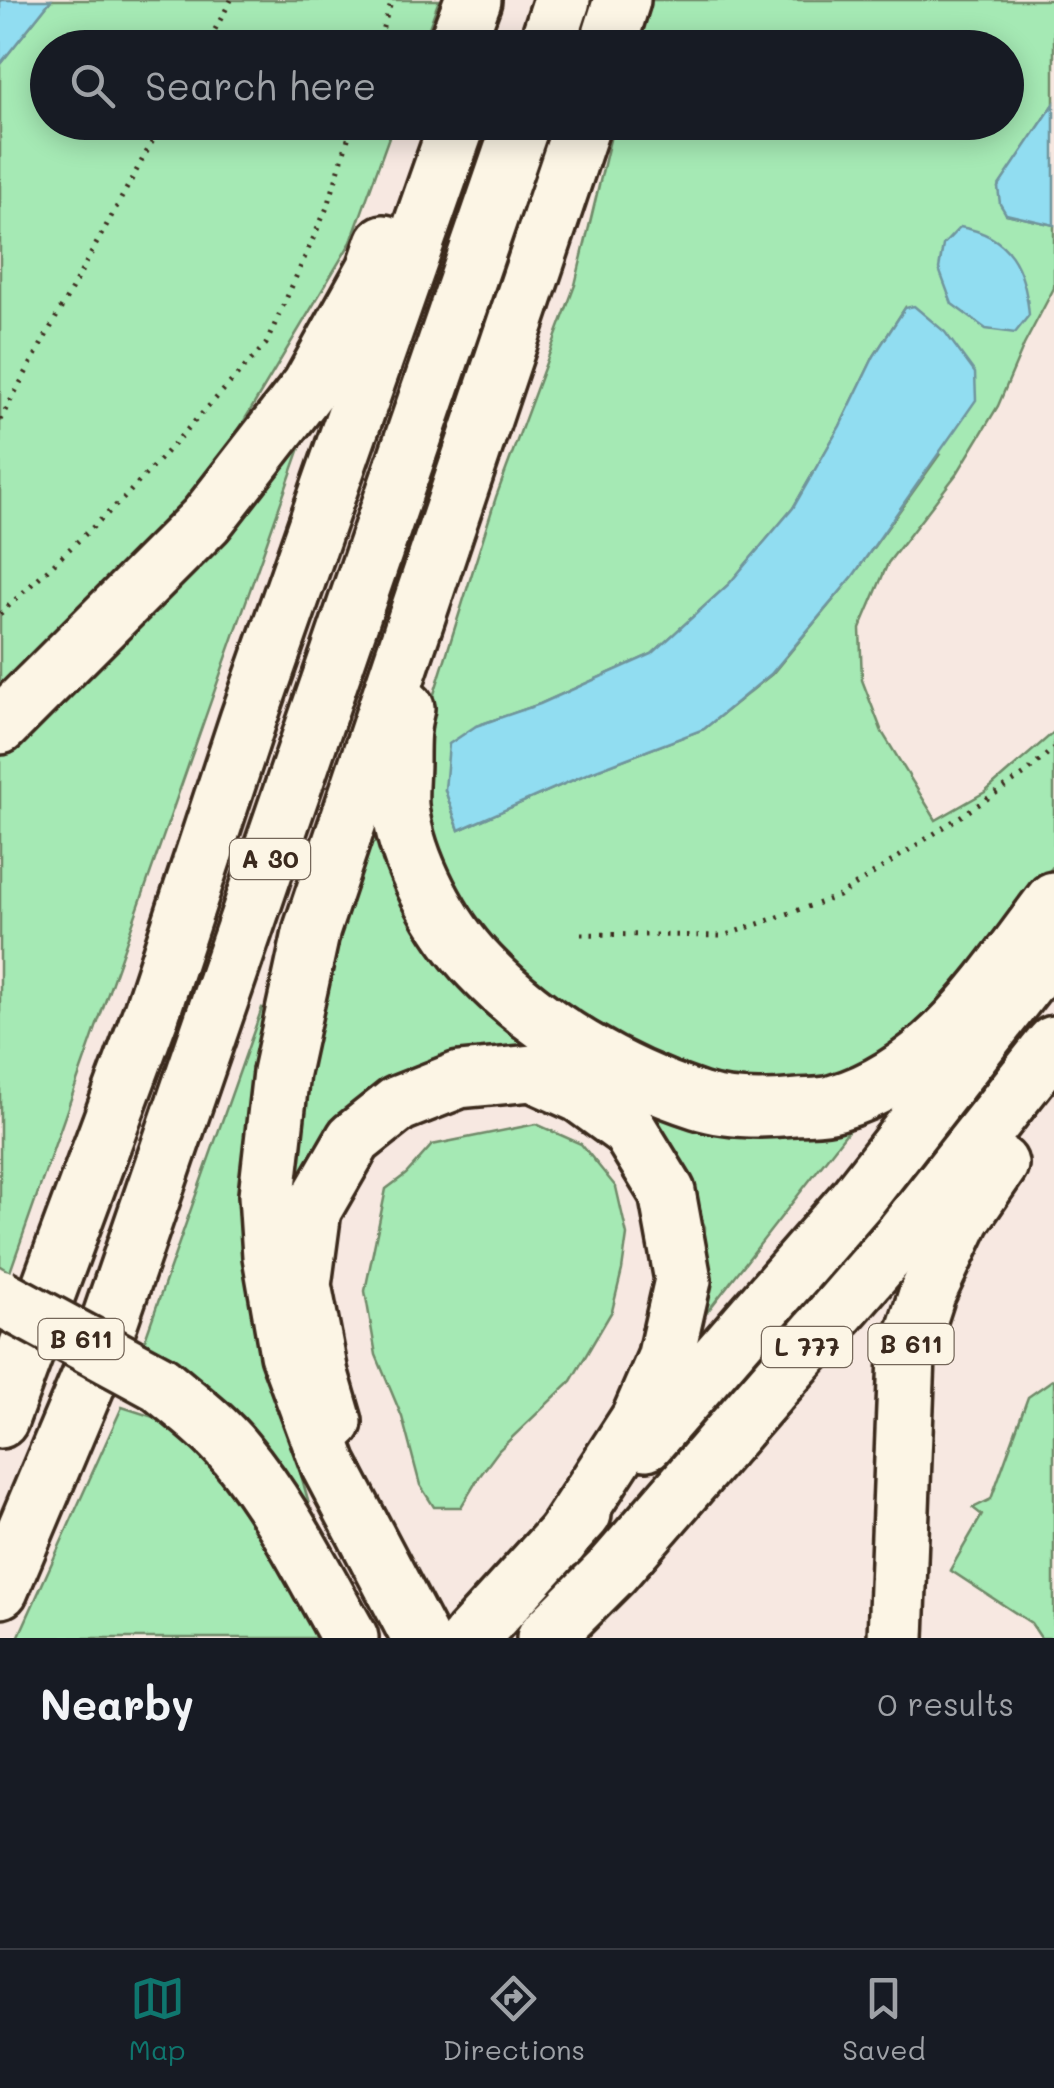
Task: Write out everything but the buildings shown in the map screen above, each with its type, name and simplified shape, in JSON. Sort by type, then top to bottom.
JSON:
[{"type":"highway","points":[[462,30],[473,0]]},
{"type":"highway","points":[[488,30],[498,0]]},
{"type":"highway","points":[[552,30],[562,0]]},
{"type":"highway","points":[[612,30],[622,0]]},
{"type":"highway","points":[[0,726],[206,520],[310,386],[375,268],[421,140]]},
{"type":"highway","name":"A 30","points":[[0,1420],[152,1011],[248,720],[452,140]]},
{"type":"highway","name":"A 30","points":[[0,1590],[92,1372],[516,140]]},
{"type":"highway","points":[[420,1638],[329,1466],[288,1354],[271,1256],[267,1195],[281,1072],[312,929],[576,140]]},
{"type":"highway","points":[[468,466],[472,502],[401,724],[400,806],[415,865],[439,910],[479,966],[542,1022],[622,1069],[702,1102],[763,1110],[833,1104],[883,1083],[931,1050],[969,1010],[1054,900]]},
{"type":"highway","name":"L 777","points":[[470,1638],[560,1541],[857,1199],[1054,946]]},
{"type":"highway","name":"L 777","points":[[545,1638],[612,1571],[895,1245],[1054,1044]]},
{"type":"highway","points":[[366,1538],[320,1374],[303,1285],[312,1210],[354,1138],[398,1104],[459,1080],[532,1073],[582,1094],[630,1130],[668,1192],[684,1280],[665,1359],[639,1419],[560,1541]]},
{"type":"highway","name":"B 611","points":[[896,1638],[908,1356],[927,1294],[963,1218],[1054,1090]]},
{"type":"highway","name":"B 611","points":[[0,1298],[159,1383],[207,1422],[268,1497],[350,1638]]},
{"type":"path","points":[[214,30],[231,0]]},
{"type":"path","points":[[382,30],[392,0]]},
{"type":"path","points":[[0,420],[153,140]]},
{"type":"path","points":[[0,614],[124,498],[266,344],[330,203],[348,140]]},
{"type":"path","points":[[581,934],[724,936],[839,896],[1025,774],[1054,748]]},
{"type":"green space","points":[[51,0],[439,0],[428,30],[30,30],[30,140],[388,140],[351,242],[208,481],[0,692],[0,64]]},
{"type":"green space","points":[[648,0],[1054,0],[1054,104],[998,188],[1006,214],[1054,225],[1054,288],[998,406],[958,472],[888,563],[860,629],[862,680],[882,732],[936,820],[985,792],[1054,732],[1054,865],[949,1001],[894,1050],[822,1083],[733,1084],[630,1044],[554,1003],[460,908],[430,834],[419,782],[428,713],[496,497],[575,285],[610,140],[1024,140],[1024,30],[640,30]],"holes":[[[905,308],[940,454],[853,576],[772,674],[704,729],[591,772],[459,830],[445,790],[449,766],[476,726],[540,704],[652,654],[729,584],[793,508],[874,356]]]},
{"type":"green space","points":[[307,428],[10,1272],[0,1266],[0,752]]},
{"type":"green space","points":[[367,808],[404,872],[602,1074],[869,1104],[701,1320],[705,1227],[674,1157],[465,1063],[289,1224],[282,1176]]},
{"type":"green space","points":[[262,1008],[267,1010],[270,1361],[310,1508],[184,1366],[144,1342]]},
{"type":"green space","points":[[536,1124],[581,1144],[616,1187],[627,1235],[612,1311],[571,1381],[499,1450],[461,1507],[434,1507],[420,1485],[402,1417],[376,1355],[365,1291],[386,1189],[432,1145]]},
{"type":"green space","points":[[1054,1379],[1054,1638],[1041,1638],[1031,1623],[950,1570],[982,1515],[973,1508],[991,1499],[1028,1397]]},
{"type":"green space","points":[[122,1407],[172,1423],[231,1477],[320,1638],[18,1638]]},
{"type":"water","points":[[0,0],[51,0],[0,64]]},
{"type":"water","points":[[1054,104],[1054,225],[1006,214],[998,187]]},
{"type":"water","points":[[960,227],[977,231],[1003,246],[1019,269],[1029,315],[1015,333],[986,329],[952,304],[939,269],[943,245]]},
{"type":"water","points":[[914,306],[945,332],[975,373],[976,400],[853,576],[771,674],[704,729],[591,772],[459,830],[445,790],[449,744],[476,726],[540,704],[652,654],[729,584],[793,508],[874,356],[905,308]]}]
